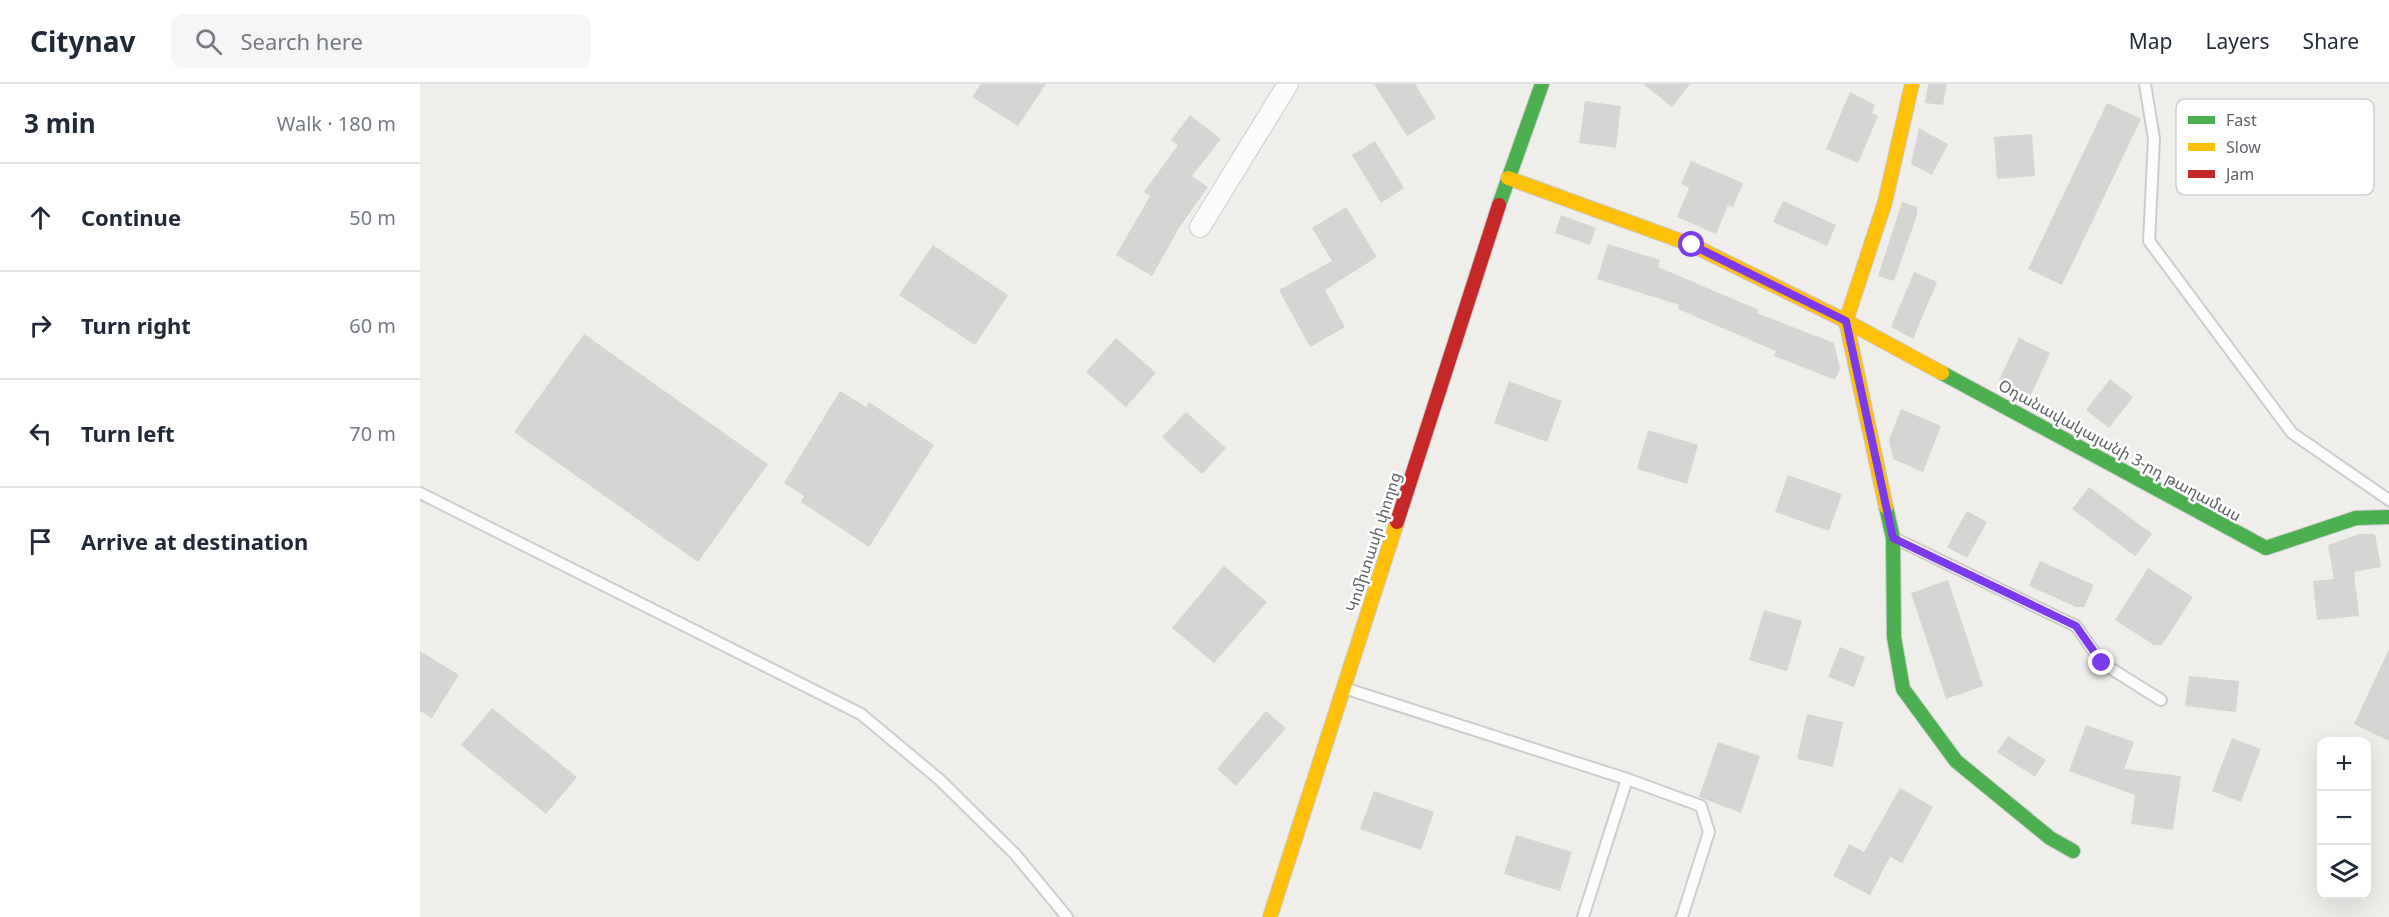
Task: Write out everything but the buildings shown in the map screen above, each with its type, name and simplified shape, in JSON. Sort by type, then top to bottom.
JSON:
[{"type":"street","points":[[1200,227],[1287,84]]},
{"type":"street","name":"Կոմիտասի փողոց","points":[[1270,917],[1508,178],[1542,84]]},
{"type":"street","points":[[1912,84],[1885,202],[1846,321],[1893,538],[1894,637],[1903,689],[1956,761],[2050,838],[2073,851]]},
{"type":"street","name":"Օդանավակայանի 3-րդ թաղամաս","points":[[1508,178],[1692,245],[1846,321],[1992,398],[2266,548],[2356,518],[2389,517]]},
{"type":"lane","points":[[2145,84],[2154,139],[2149,241],[2292,433],[2389,500]]},
{"type":"lane","points":[[420,493],[861,714],[940,780],[1015,854],[1067,917]]},
{"type":"lane","points":[[1893,538],[2076,626],[2102,663],[2161,700]]},
{"type":"lane","points":[[1344,688],[1627,779],[1701,806],[1709,832],[1682,917]]},
{"type":"lane","points":[[1583,917],[1627,779]]},
{"type":"traffic: fast","points":[[1499,205],[1542,84]]},
{"type":"traffic: fast","points":[[1942,373],[2266,548],[2356,518],[2389,517]]},
{"type":"traffic: fast","points":[[1886,507],[1893,538],[1894,637],[1903,689],[1956,761],[2050,838],[2073,851]]},
{"type":"traffic: slow","points":[[1886,507],[1846,321],[1885,202],[1912,84]]},
{"type":"traffic: slow","points":[[1508,178],[1692,245],[1846,321],[1942,373]]},
{"type":"traffic: slow","points":[[1270,917],[1397,522]]},
{"type":"traffic: jam","points":[[1397,522],[1499,205]]},
{"type":"route","points":[[1692,245],[1846,321],[1893,538],[2076,626],[2102,663]]}]
